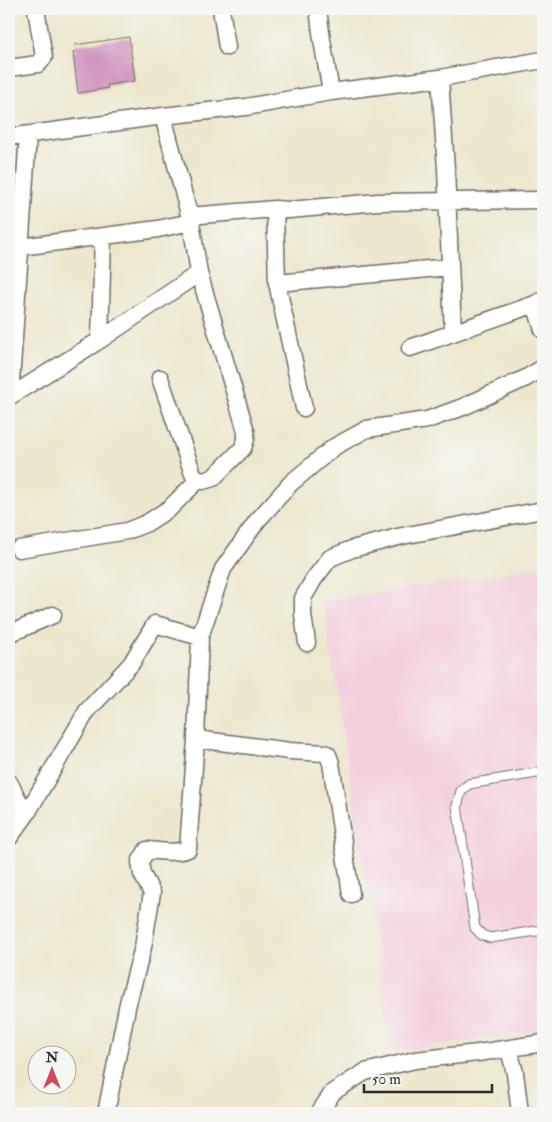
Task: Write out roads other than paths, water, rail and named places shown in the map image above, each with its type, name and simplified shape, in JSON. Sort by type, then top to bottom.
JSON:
[{"type":"street","points":[[9,68],[38,64],[44,56],[36,9]]},
{"type":"street","points":[[221,9],[227,47]]},
{"type":"street","points":[[318,9],[331,92]]},
{"type":"street","points":[[9,137],[246,107],[331,92],[440,78],[543,60]]},
{"type":"street","points":[[440,78],[453,333]]},
{"type":"street","points":[[160,378],[193,474],[198,480],[203,481],[212,478],[243,448],[246,431],[199,273],[190,219],[163,116]]},
{"type":"street","points":[[10,396],[28,135]]},
{"type":"street","points":[[20,247],[158,229],[190,219],[275,209],[289,210],[378,202],[543,200]]},
{"type":"street","points":[[275,209],[277,283],[304,408]]},
{"type":"street","points":[[100,340],[102,236]]},
{"type":"street","points":[[277,283],[450,267]]},
{"type":"street","points":[[10,396],[100,340],[199,273]]},
{"type":"street","points":[[410,348],[539,302],[543,330]]},
{"type":"street","points":[[106,1113],[128,1003],[143,947],[152,893],[142,874],[140,862],[147,850],[170,852],[188,849],[196,739],[200,637],[223,569],[257,521],[291,483],[334,447],[366,429],[427,420],[463,407],[526,378],[543,368]]},
{"type":"street","points":[[19,549],[127,531],[147,523],[170,508],[198,480]]},
{"type":"street","points":[[307,643],[303,615],[304,598],[314,579],[330,558],[352,549],[402,536],[543,510]]},
{"type":"street","points":[[9,634],[53,615]]},
{"type":"street","points":[[9,838],[26,816],[87,712],[132,664],[155,624],[200,637]]},
{"type":"street","points":[[196,739],[290,751],[326,753],[331,763],[351,894]]},
{"type":"street","points":[[9,782],[26,816]]},
{"type":"street","points":[[319,1113],[333,1092],[365,1072],[415,1060],[543,1043]]},
{"type":"street","points":[[509,1049],[516,1073],[520,1113]]},
{"type":"lane","points":[[543,772],[469,784],[461,792],[457,806],[476,928],[482,935],[490,938],[543,930]]}]
